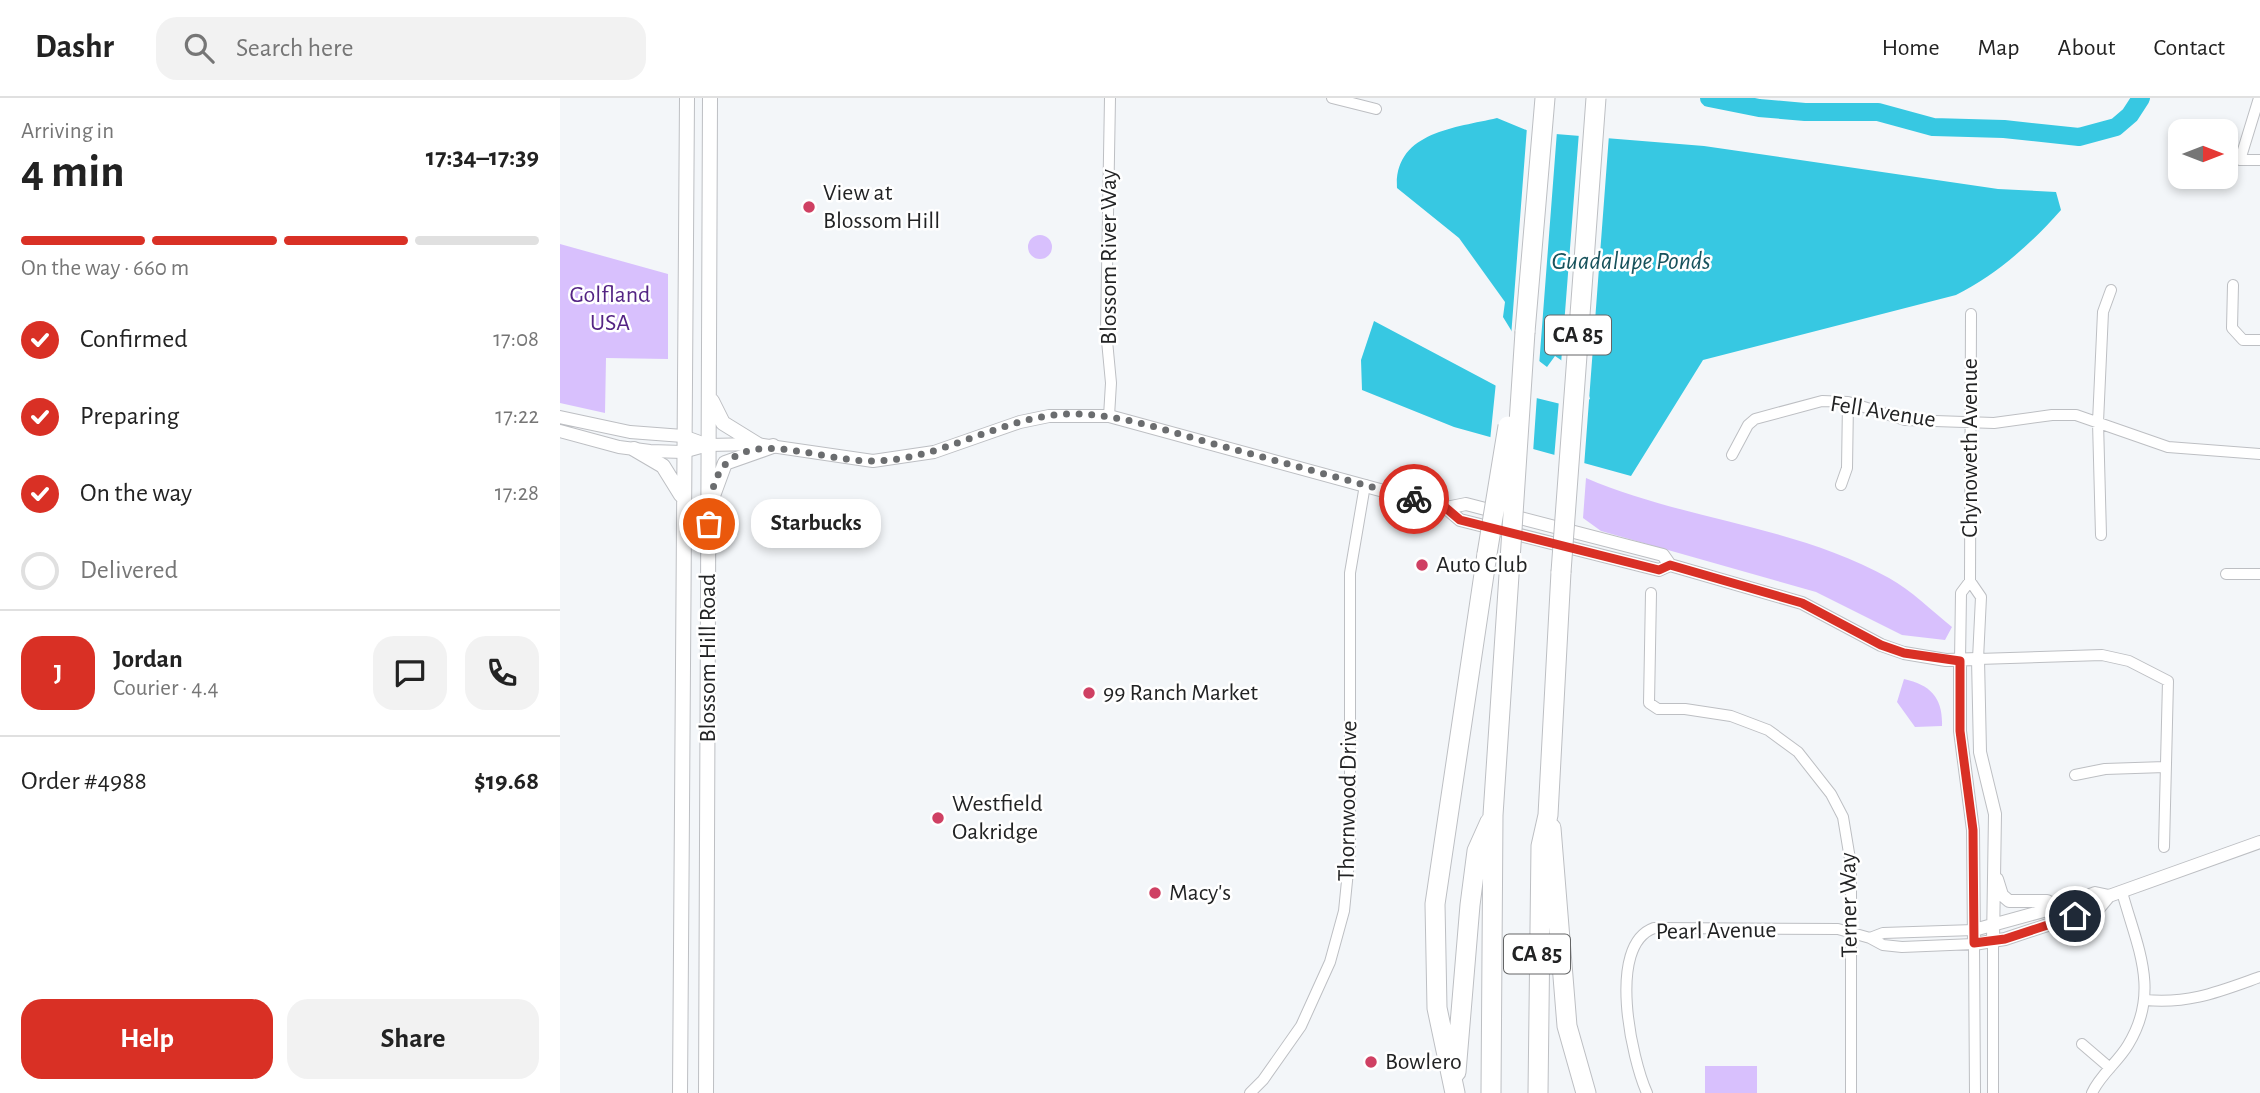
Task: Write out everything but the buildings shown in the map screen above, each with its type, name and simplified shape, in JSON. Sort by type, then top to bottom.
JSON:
[{"type":"highway","name":"CA 85","points":[[1491,1093],[1493,815],[1525,332],[1545,98]]},
{"type":"highway","name":"CA 85","points":[[1538,1093],[1541,846],[1548,815],[1561,572],[1596,98]]},
{"type":"highway","points":[[1455,1093],[1437,1008],[1434,932],[1438,874],[1478,629],[1487,554],[1525,332]]},
{"type":"highway","points":[[1455,1093],[1458,1030],[1477,851],[1493,815]]},
{"type":"highway","points":[[1548,815],[1554,842],[1567,1026],[1586,1093]]},
{"type":"main road","name":"Blossom Hill Road","points":[[680,1093],[682,497],[687,98]]},
{"type":"main road","name":"Blossom Hill Road","points":[[706,1093],[710,98]]},
{"type":"main road","points":[[686,141],[696,154],[708,161]]},
{"type":"main road","points":[[710,396],[723,423],[757,444]]},
{"type":"main road","points":[[709,511],[724,463],[773,446]]},
{"type":"main road","points":[[634,449],[663,466],[682,497]]},
{"type":"street","name":"Blossom River Way","points":[[1109,416],[1111,383],[1106,330],[1110,98]]},
{"type":"street","points":[[1332,98],[1376,109]]},
{"type":"street","points":[[2259,98],[2240,160],[2260,160]]},
{"type":"street","points":[[2233,285],[2232,328],[2243,340],[2260,340]]},
{"type":"street","points":[[2101,536],[2098,422],[2103,312],[2110,289]]},
{"type":"street","name":"Chynoweth Avenue","points":[[1970,314],[1970,581],[1981,597],[1978,724],[1982,761],[1994,805],[1993,1093]]},
{"type":"street","name":"Fell Avenue","points":[[1732,455],[1748,425],[1755,419],[1822,401],[1848,402],[1905,420],[1970,424],[2076,415],[2168,447],[2260,454]]},
{"type":"street","points":[[1841,485],[1847,468],[1848,402]]},
{"type":"street","points":[[560,431],[634,449],[683,452],[708,445],[757,444],[873,461],[910,458],[1039,418],[1070,414],[1109,416],[1446,508],[1466,504],[1662,555],[1670,565],[1802,603],[1881,645],[1904,653],[1960,661],[2102,655],[2152,670],[2168,681],[2164,847]]},
{"type":"street","points":[[560,417],[630,432],[683,436],[708,445]]},
{"type":"street","name":"Thornwood Drive","points":[[1250,1093],[1263,1080],[1301,1026],[1330,962],[1343,911],[1350,851],[1350,573],[1366,485]]},
{"type":"street","points":[[2226,574],[2260,574]]},
{"type":"street","name":"Chynoweth Avenue","points":[[1970,581],[1961,593],[1960,731],[1973,830],[1975,1093]]},
{"type":"street","name":"Terner Way","points":[[1651,593],[1649,703],[1658,709],[1708,711],[1752,723],[1788,743],[1810,765],[1843,817],[1851,865],[1851,1093]]},
{"type":"street","points":[[2075,775],[2105,769],[2165,767]]},
{"type":"street","name":"Pearl Avenue","points":[[1870,938],[1883,933],[1974,930],[2058,907],[2095,893],[2109,896],[2260,842]]},
{"type":"street","points":[[1994,861],[1998,885],[2009,901],[2047,901],[2058,907]]},
{"type":"street","points":[[2092,1093],[2137,1029],[2145,1000],[2143,958],[2122,892]]},
{"type":"street","name":"Pearl Avenue","points":[[1647,1093],[1631,1046],[1627,1007],[1630,964],[1641,935],[1654,928],[1850,931],[1883,945],[1902,947],[1974,943],[1993,941],[2099,908],[2109,896]]},
{"type":"street","points":[[2145,1000],[2182,1002],[2199,999],[2260,977]]},
{"type":"street","points":[[2082,1044],[2110,1068]]},
{"type":"green space","points":[[1040,235],[1051,242],[1052,247],[1045,258],[1040,259],[1029,252],[1028,247],[1035,236]]},
{"type":"green space","name":"Golfland USA","points":[[560,244],[668,274],[668,359],[606,358],[605,413],[560,403]]},
{"type":"green space","points":[[1586,478],[1661,504],[1777,534],[1853,560],[1897,583],[1952,627],[1945,640],[1902,635],[1816,592],[1601,531],[1583,518]]},
{"type":"green space","points":[[1904,679],[1928,689],[1938,700],[1942,726],[1915,727],[1897,702]]},
{"type":"green space","points":[[1705,1066],[1757,1066],[1757,1093],[1705,1093]]},
{"type":"water","name":"Guadalupe Ponds","points":[[1497,118],[1531,132],[1704,146],[1998,189],[2056,192],[2061,210],[2012,258],[1956,295],[1703,360],[1631,476],[1454,427],[1362,390],[1361,360],[1374,321],[1504,390],[1573,407],[1590,399],[1581,380],[1561,360],[1555,356],[1547,367],[1522,348],[1503,317],[1505,302],[1459,238],[1397,188],[1399,169],[1405,155],[1416,144],[1446,130]]},
{"type":"pier","points":[[1527,127],[1557,131],[1539,366],[1519,350],[1511,337]]},
{"type":"pier","points":[[1579,132],[1609,135],[1584,467],[1554,459],[1559,400],[1573,403],[1586,397],[1584,388],[1561,364]]},
{"type":"pier","points":[[1496,382],[1537,395],[1533,453],[1490,441]]},
{"type":"waterway","points":[[1709,98],[1759,108],[1805,112],[1878,112],[1933,127],[2004,129],[2079,137],[2116,127],[2130,115],[2141,98]]},
{"type":"way so far","points":[[709,524],[709,511],[719,471],[724,463],[734,457],[773,446],[834,458],[873,461],[910,458],[1020,422],[1070,414],[1123,419],[1414,499]]},
{"type":"place","name":"View at Blossom Hill","points":[[809,207]]},
{"type":"place","name":"Starbucks","points":[[709,524]]},
{"type":"place","name":"Auto Club","points":[[1422,565]]},
{"type":"place","name":"99 Ranch Market","points":[[1089,693]]},
{"type":"place","name":"Westfield Oakridge","points":[[938,818]]},
{"type":"place","name":"Macy's","points":[[1155,893]]},
{"type":"place","name":"Bowlero","points":[[1371,1062]]},
{"type":"route","points":[[1414,499],[1446,508],[1460,520],[1659,570],[1670,565],[1784,597],[1832,617],[1893,650],[1919,657],[1960,661],[1960,731],[1973,830],[1974,943],[2005,939],[2075,916]]}]
